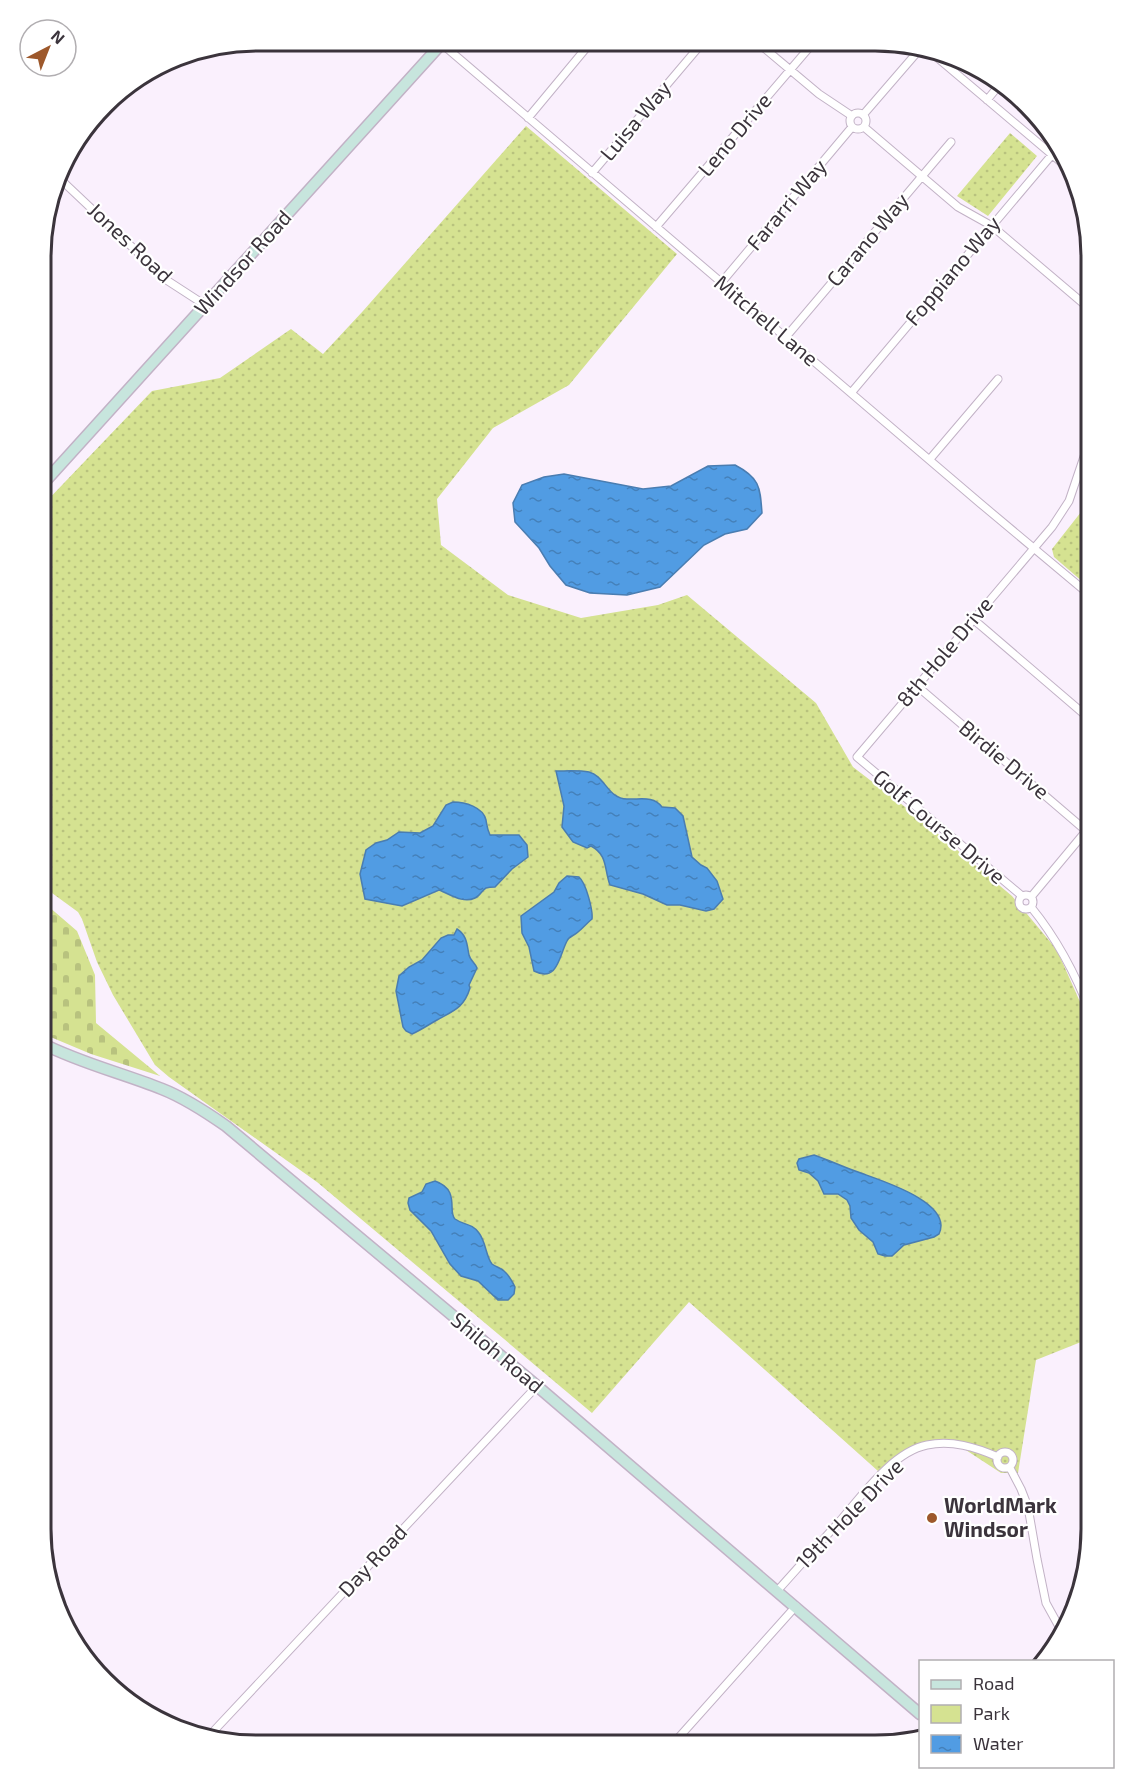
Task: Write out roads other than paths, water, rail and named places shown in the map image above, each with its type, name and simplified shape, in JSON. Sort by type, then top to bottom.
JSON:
[{"type":"main road","name":"Windsor Road","points":[[51,475],[435,51]]},
{"type":"main road","name":"Shiloh Road","points":[[51,1048],[67,1056],[165,1090],[226,1126],[537,1386],[919,1712]]},
{"type":"street","name":"Mitchell Lane","points":[[453,51],[785,338],[1081,588]]},
{"type":"street","points":[[528,117],[584,51]]},
{"type":"street","name":"Luisa Way","points":[[592,173],[695,51]]},
{"type":"street","points":[[767,51],[819,94],[852,116]]},
{"type":"street","name":"Leno Drive","points":[[656,227],[806,51]]},
{"type":"street","points":[[863,115],[914,55]]},
{"type":"street","points":[[944,64],[1049,148]]},
{"type":"street","points":[[987,100],[995,90]]},
{"type":"street","points":[[863,115],[856,113],[852,116],[850,123],[857,129],[864,127]]},
{"type":"street","points":[[863,115],[866,122],[864,127]]},
{"type":"street","name":"Fararri Way","points":[[721,283],[852,127]]},
{"type":"street","points":[[864,127],[958,207],[992,226],[1081,301]]},
{"type":"street","name":"Carano Way","points":[[785,338],[951,142]]},
{"type":"street","name":"Foppiano Way","points":[[851,393],[1053,154]]},
{"type":"street","name":"Jones Road","points":[[65,184],[168,281],[205,305]]},
{"type":"street","points":[[930,459],[998,379]]},
{"type":"street","name":"8th Hole Drive","points":[[857,757],[1052,527],[1069,501],[1081,466]]},
{"type":"street","points":[[973,619],[1081,711]]},
{"type":"street","name":"Birdie Drive","points":[[917,686],[1081,823]]},
{"type":"street","name":"Golf Course Drive","points":[[857,757],[1022,896]]},
{"type":"street","points":[[1031,897],[1081,840]]},
{"type":"street","points":[[1031,897],[1022,896],[1019,903],[1027,909],[1031,907]]},
{"type":"street","points":[[1031,897],[1033,903],[1031,907]]},
{"type":"street","points":[[1031,907],[1055,938],[1081,989]]},
{"type":"street","name":"Day Road","points":[[215,1730],[537,1386]]},
{"type":"street","name":"19th Hole Drive","points":[[777,1590],[886,1470],[913,1450],[926,1446],[969,1445],[998,1457]]},
{"type":"street","name":"19th Hole Drive","points":[[1002,1453],[1010,1454],[1014,1461],[1010,1468],[999,1467],[998,1457],[1002,1453]]},
{"type":"street","name":"19th Hole Drive","points":[[1010,1468],[1029,1508],[1046,1602],[1058,1624]]},
{"type":"street","points":[[681,1735],[796,1606]]},
{"type":"water","points":[[735,465],[749,474],[757,484],[762,513],[747,529],[725,534],[704,545],[660,587],[627,595],[590,593],[566,585],[539,548],[515,522],[513,503],[522,485],[544,477],[564,474],[643,489],[671,486],[708,466]]},
{"type":"water","points":[[556,771],[589,772],[621,798],[650,799],[662,807],[675,808],[683,816],[692,857],[707,868],[717,881],[723,899],[714,909],[706,911],[680,905],[667,905],[643,894],[610,885],[605,863],[600,854],[591,846],[587,848],[573,842],[562,827],[564,806]]},
{"type":"water","points":[[453,802],[468,804],[481,812],[490,835],[519,835],[527,845],[528,857],[512,869],[495,887],[486,888],[470,900],[461,899],[439,890],[402,906],[365,899],[360,874],[366,850],[399,832],[420,833],[433,826],[446,805]]},
{"type":"water","points":[[567,876],[579,877],[582,880],[592,919],[568,939],[553,971],[542,974],[534,971],[529,947],[522,933],[521,916],[554,892]]},
{"type":"water","points":[[457,929],[465,937],[470,957],[477,968],[469,985],[468,995],[457,1008],[412,1034],[403,1027],[396,991],[399,976],[422,960],[441,938],[454,935]]},
{"type":"water","points":[[814,1155],[897,1187],[926,1202],[936,1212],[941,1222],[939,1234],[904,1245],[892,1256],[878,1254],[873,1242],[859,1230],[851,1218],[847,1200],[838,1194],[824,1194],[818,1181],[809,1173],[799,1170],[797,1163],[799,1159]]},
{"type":"water","points":[[435,1181],[443,1185],[451,1195],[455,1219],[476,1230],[492,1264],[503,1270],[510,1278],[515,1287],[514,1294],[508,1300],[498,1300],[478,1281],[461,1276],[450,1264],[431,1231],[410,1210],[409,1198],[422,1192],[426,1184]]},
{"type":"place","name":"WorldMark Windsor","points":[[932,1518]]}]
